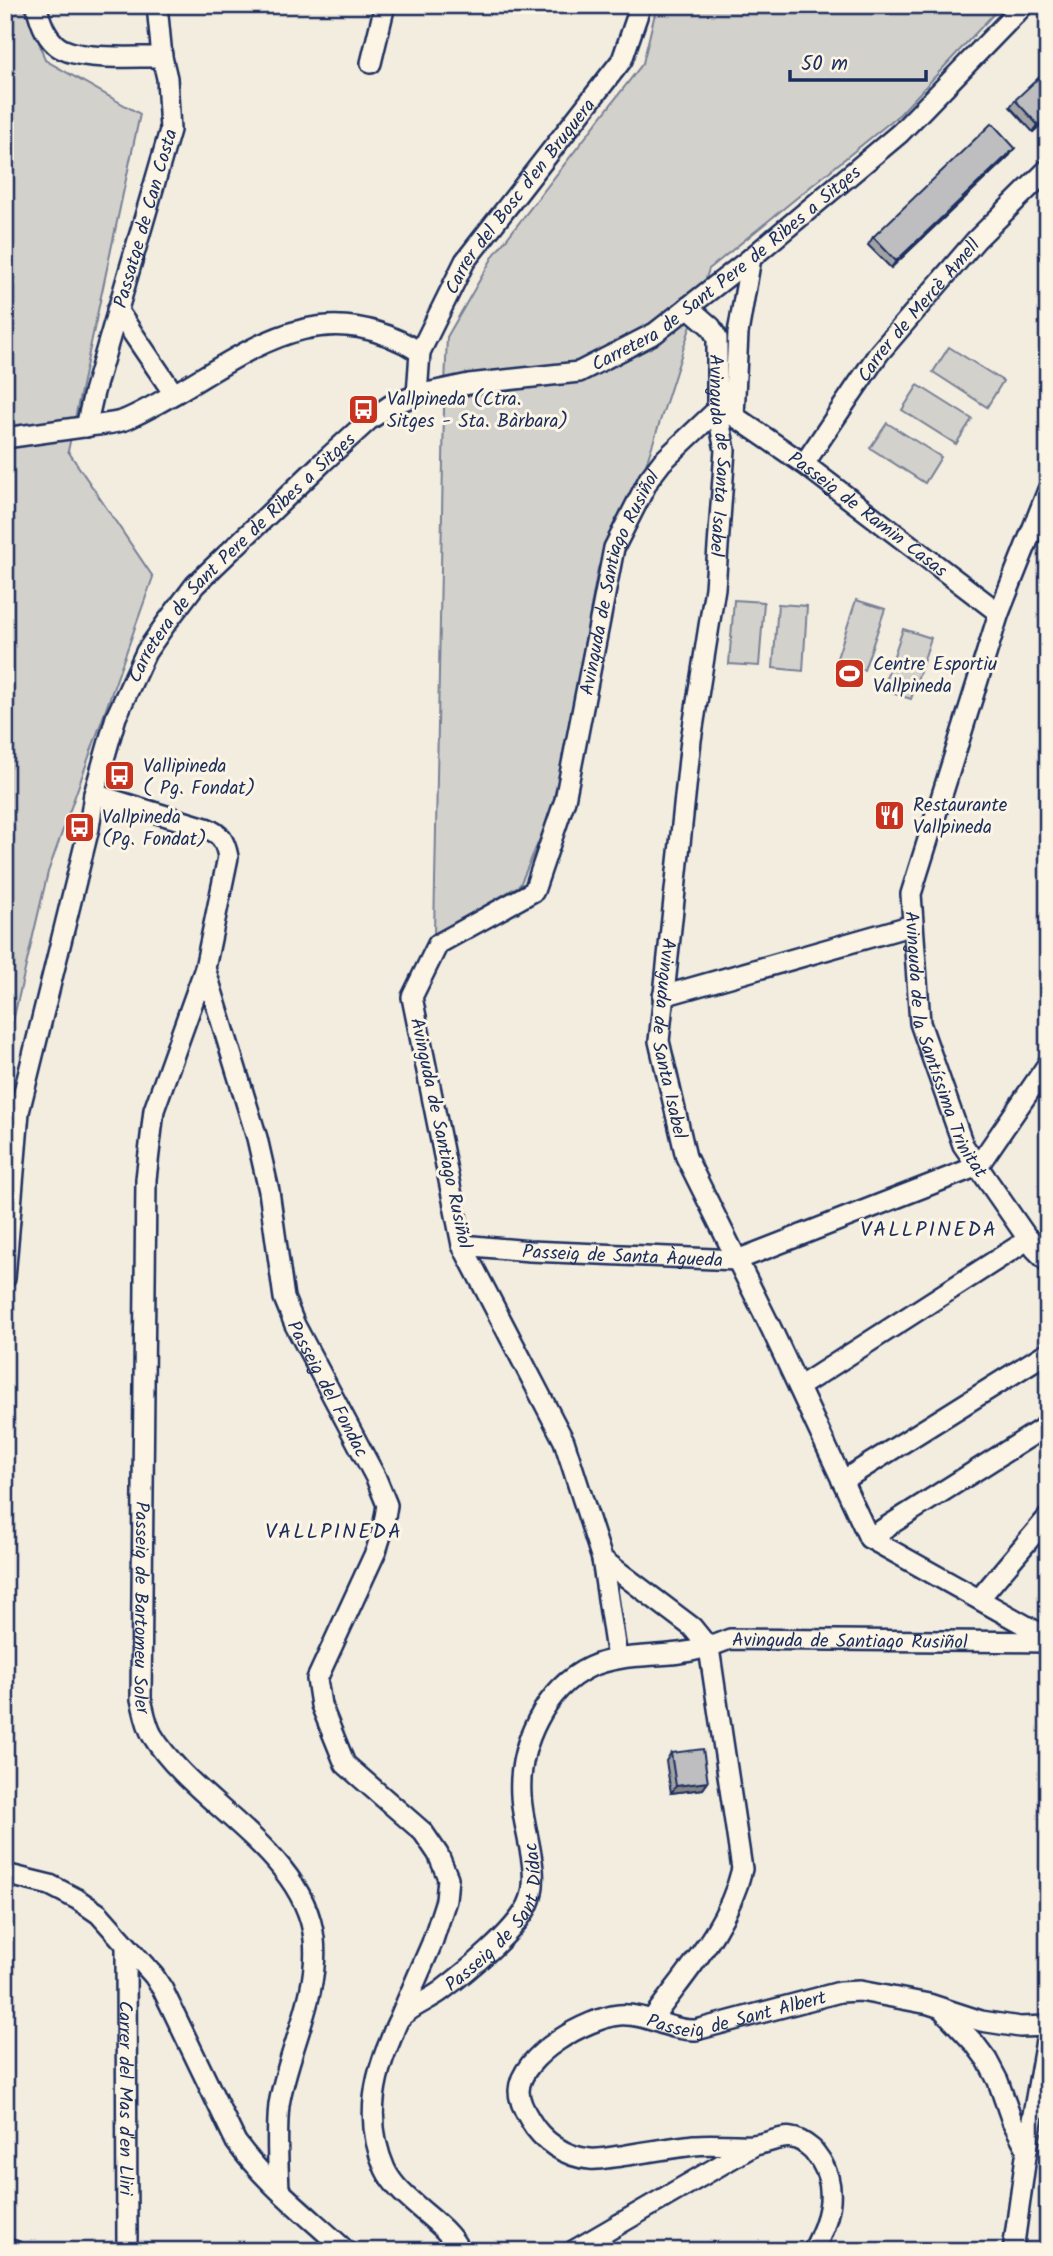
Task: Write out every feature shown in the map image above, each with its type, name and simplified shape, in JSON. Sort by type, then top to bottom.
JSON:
[{"type":"street","points":[[36,5],[43,28],[55,45],[70,53],[162,57]]},
{"type":"street","name":"Passatge de Can Costa","points":[[86,427],[170,130],[167,78],[162,57],[157,5]]},
{"type":"street","points":[[372,64],[385,5]]},
{"type":"street","name":"Carrer del Bosc d'en Bruguera","points":[[417,395],[421,352],[465,261],[622,60],[641,5]]},
{"type":"street","name":"Carretera de Sant Pere de Ribes a Sitges","points":[[5,1278],[19,1112],[89,828],[94,794],[116,717],[130,684],[146,652],[195,585],[323,461],[369,420],[391,405],[417,395],[469,384],[579,372],[655,333],[751,258],[900,133],[1024,5]]},
{"type":"street","name":"Carrer de Mercè Amell","points":[[804,464],[879,353],[976,240],[1048,169]]},
{"type":"street","points":[[725,413],[751,258]]},
{"type":"street","name":"Avinguda de Santa Isabel","points":[[688,307],[711,327],[717,338],[719,382],[725,413],[725,450],[716,575],[691,740],[659,1041],[686,1157],[799,1387],[869,1538]]},
{"type":"street","points":[[117,310],[174,394]]},
{"type":"street","points":[[5,438],[125,420],[263,342],[297,330],[329,324],[355,326],[387,334],[421,352]]},
{"type":"street","name":"Passeig de Ramin Casas","points":[[725,413],[804,464],[999,613]]},
{"type":"street","name":"Avinguda de Santiago Rusiñol","points":[[617,1658],[602,1559],[564,1441],[462,1245],[412,998],[439,944],[534,891],[565,800],[614,548],[649,479],[663,462],[725,413]]},
{"type":"street","name":"Avinguda de la Santíssima Trinitat","points":[[1048,490],[999,613],[911,894],[920,1023],[963,1145],[1048,1262]]},
{"type":"street","name":"Passeig del Fondac","points":[[94,794],[218,833],[225,844],[226,866],[205,968],[257,1138],[269,1191],[284,1298],[295,1325],[376,1478],[387,1505],[376,1551],[317,1679],[321,1705],[345,1764],[422,1832],[438,1854],[448,1878],[446,1900],[432,1943],[400,2017]]},
{"type":"street","points":[[663,996],[913,925]]},
{"type":"street","name":"Passeig de Bartomeu Soler","points":[[205,968],[154,1110],[146,1179],[141,1699],[150,1732],[168,1758],[233,1817],[283,1869],[306,1911],[314,1939],[313,1975],[279,2105],[279,2190]]},
{"type":"street","points":[[978,1166],[1048,1064]]},
{"type":"street","name":"Passeig de Santa Àgueda","points":[[462,1245],[530,1251],[737,1260],[978,1166]]},
{"type":"street","points":[[799,1387],[1029,1239]]},
{"type":"street","points":[[842,1480],[1048,1352]]},
{"type":"street","points":[[1048,1425],[869,1538],[1048,1640]]},
{"type":"street","points":[[979,1600],[1048,1517]]},
{"type":"street","name":"Avinguda de Santiago Rusiñol","points":[[602,1559],[692,1627],[709,1648],[730,1639],[1048,1640]]},
{"type":"street","name":"Passeig de Sant Dídac","points":[[400,2017],[441,1991],[471,1966],[499,1940],[527,1907],[532,1894],[532,1868],[520,1795],[523,1767],[538,1721],[552,1696],[575,1675],[617,1658],[709,1648]]},
{"type":"street","name":"Passeig de Sant Albert","points":[[709,1648],[742,1869],[726,1916],[653,2018],[682,2031],[696,2031],[840,1992],[883,1994],[981,2021],[1020,2027],[1048,2027]]},
{"type":"street","points":[[5,1874],[50,1885],[99,1914],[154,1976],[163,1990],[236,2142],[279,2190],[346,2251]]},
{"type":"street","name":"Carrer del Mas d'en Lliri","points":[[126,1946],[127,2251]]},
{"type":"street","points":[[941,2008],[975,2043],[987,2060],[998,2081],[1012,2121],[1027,2149]]},
{"type":"street","points":[[653,2018],[620,2015],[591,2021],[568,2033],[536,2058],[519,2090],[524,2110],[534,2128],[551,2144],[571,2155],[591,2160],[697,2145],[755,2145]]},
{"type":"street","points":[[400,2017],[377,2077],[372,2109],[374,2138],[387,2172],[404,2194],[449,2235],[460,2251]]},
{"type":"street","points":[[1013,2251],[1048,2027]]},
{"type":"street","points":[[573,2251],[755,2145],[781,2136],[797,2140],[813,2149],[827,2171],[832,2188],[827,2221],[813,2251]]},
{"type":"street","points":[[5,2249],[14,2251]]},
{"type":"shaded area","points":[[5,5],[27,5],[45,60],[140,114],[68,451],[153,577],[48,872],[5,1055]]},
{"type":"shaded area","points":[[657,5],[1002,5],[900,114],[709,269],[644,471],[598,568],[557,799],[520,885],[434,935],[447,337],[494,255],[643,63]]},
{"type":"shaded area","points":[[949,347],[1003,381],[987,407],[933,372]]},
{"type":"shaded area","points":[[918,385],[972,419],[956,444],[902,410]]},
{"type":"shaded area","points":[[887,423],[941,457],[925,483],[870,448]]},
{"type":"shaded area","points":[[734,600],[764,602],[759,666],[729,664]]},
{"type":"shaded area","points":[[856,600],[885,609],[864,670],[836,661]]},
{"type":"shaded area","points":[[778,604],[807,606],[803,671],[773,668]]},
{"type":"shaded area","points":[[903,629],[931,638],[911,699],[882,690]]},
{"type":"building","points":[[1048,69],[1048,115],[1038,125],[1015,100]]},
{"type":"building","points":[[992,123],[1015,148],[896,261],[873,237]]},
{"type":"building","points":[[703,1749],[708,1782],[676,1786],[671,1753]]},
{"type":"place","name":"Vallpineda (Ctra. Sitges - Sta. Bàrbara)","points":[[364,409]]},
{"type":"place","name":"Centre Esportiu Vallpineda","points":[[850,674]]},
{"type":"place","name":"Vallipineda ( Pg. Fondat)","points":[[120,776]]},
{"type":"place","name":"Restaurante Vallpineda","points":[[890,815]]},
{"type":"place","name":"Vallpineda (Pg. Fondat)","points":[[79,827]]},
{"type":"district","name":"VALLPINEDA","points":[[929,1229]]},
{"type":"district","name":"VALLPINEDA","points":[[334,1531]]}]
